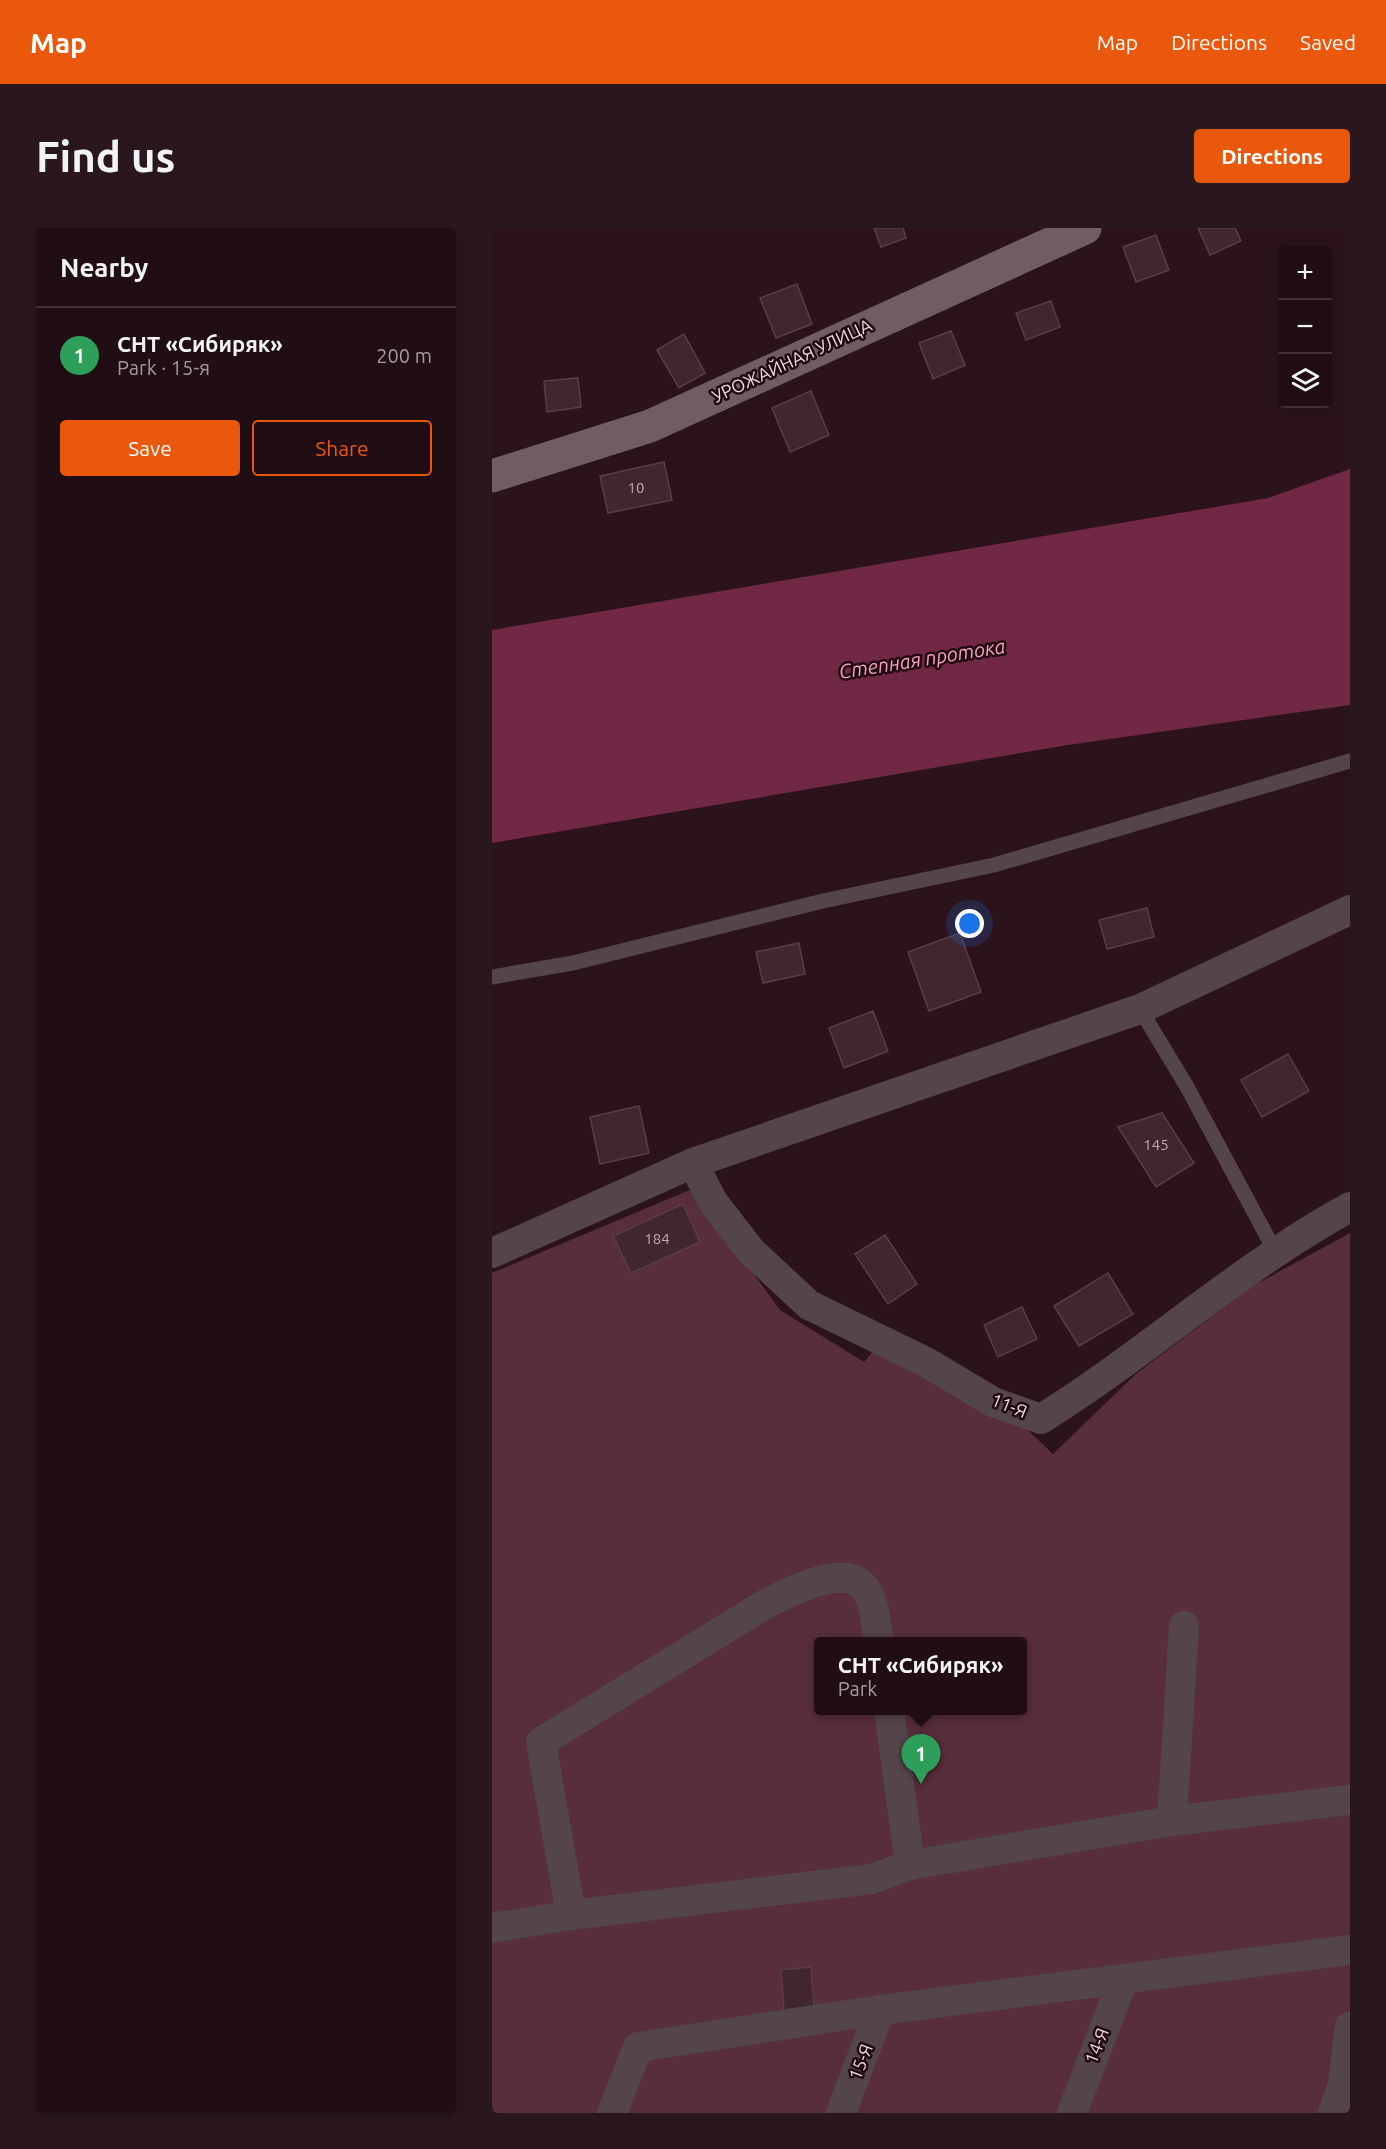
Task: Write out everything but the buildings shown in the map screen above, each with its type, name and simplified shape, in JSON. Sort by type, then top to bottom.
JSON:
[{"type":"street","name":"УРОЖАЙНАЯ УЛИЦА","points":[[492,476],[650,426],[1085,228]]},
{"type":"street","points":[[492,1253],[693,1163],[1140,1009],[1350,910]]},
{"type":"street","name":"11-Я","points":[[693,1163],[713,1202],[751,1251],[808,1305],[926,1362],[993,1402],[1041,1419],[1096,1385],[1304,1232],[1350,1207]]},
{"type":"street","points":[[571,1915],[541,1742],[764,1605],[803,1586],[846,1577],[857,1580],[865,1588],[873,1609],[878,1637]]},
{"type":"street","points":[[1172,1821],[1184,1626]]},
{"type":"street","points":[[890,1715],[910,1865]]},
{"type":"street","points":[[492,1928],[571,1915],[872,1879],[910,1865],[1172,1821],[1350,1800]]},
{"type":"street","points":[[612,2113],[638,2047],[880,2010],[1350,1950]]},
{"type":"street","name":"14-Я","points":[[1072,2113],[1123,1980]]},
{"type":"street","name":"15-Я","points":[[842,2113],[880,2010]]},
{"type":"street","points":[[1333,2113],[1343,2084],[1350,2026]]},
{"type":"lane","points":[[492,978],[573,963],[823,901],[993,865],[1350,761]]},
{"type":"lane","points":[[1140,1009],[1186,1086],[1276,1253]]},
{"type":"shaded area","points":[[692,1189],[780,1310],[864,1362],[880,1343],[980,1385],[1053,1454],[1137,1373],[1251,1287],[1350,1233],[1350,2113],[492,2113],[492,1273]]},
{"type":"water","name":"Степная протока","points":[[1350,469],[1350,705],[1068,745],[492,843],[492,630],[1268,498]]},
{"type":"place","name":"СНТ «Сибиряк»","points":[[921,1784]]}]
